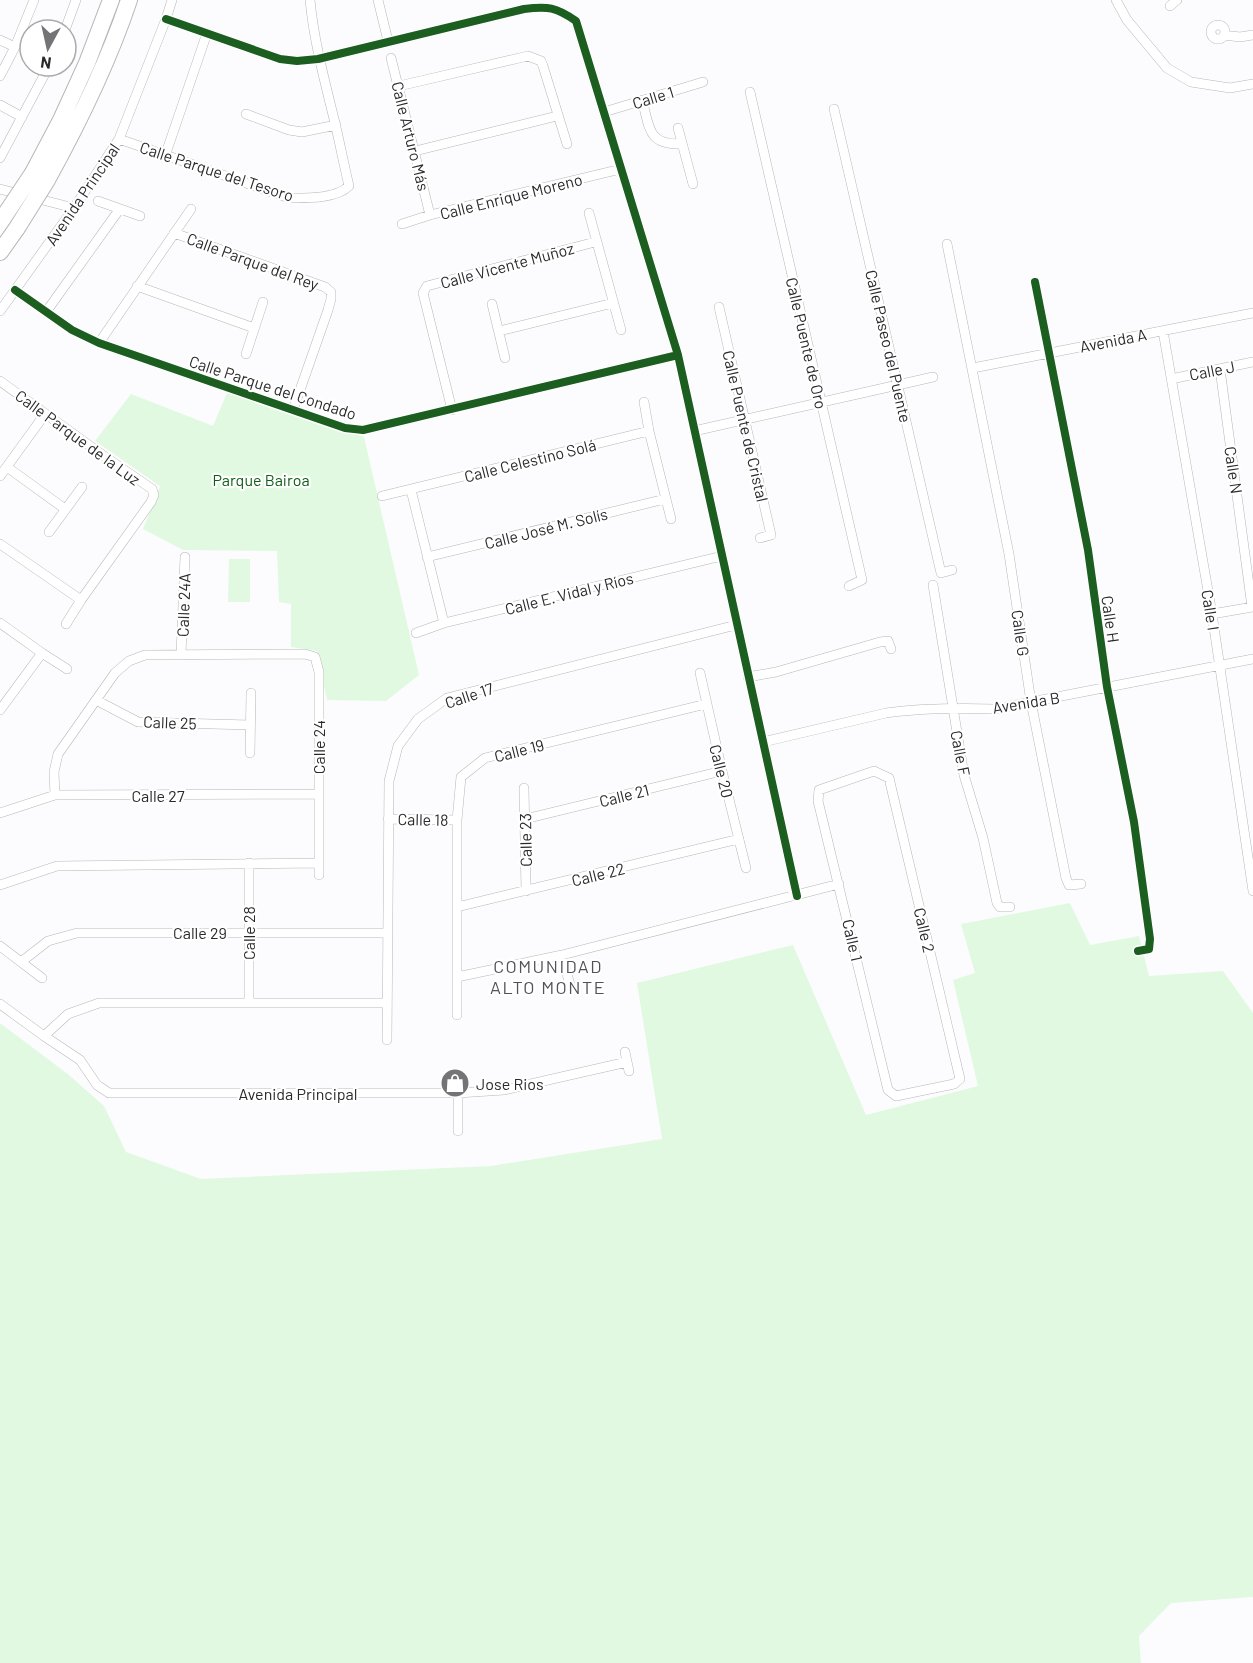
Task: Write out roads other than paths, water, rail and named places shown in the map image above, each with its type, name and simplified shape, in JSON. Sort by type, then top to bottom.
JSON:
[{"type":"highway","points":[[40,176],[111,0]]},
{"type":"highway","points":[[0,252],[7,223],[71,137],[97,84],[129,0]]},
{"type":"street","points":[[0,76],[15,47],[34,0]]},
{"type":"street","points":[[69,18],[76,0]]},
{"type":"street","name":"Avenida Principal","points":[[0,311],[74,208],[119,139],[172,0]]},
{"type":"street","points":[[246,114],[289,130],[302,132],[336,125],[318,59],[310,0]]},
{"type":"street","points":[[378,0],[388,41]]},
{"type":"street","points":[[1116,0],[1127,20],[1167,68],[1191,82],[1230,88],[1253,84]]},
{"type":"street","points":[[166,19],[280,59],[297,61],[318,59],[524,9],[544,7],[562,11],[576,21],[678,355],[797,896]]},
{"type":"street","points":[[165,156],[207,33]]},
{"type":"street","points":[[1224,35],[1240,37],[1253,35]]},
{"type":"street","points":[[0,40],[15,47]]},
{"type":"street","points":[[399,86],[528,56],[541,61],[567,144]]},
{"type":"street","name":"Calle Arturo Más","points":[[391,58],[430,215]]},
{"type":"street","points":[[0,158],[43,78]]},
{"type":"street","name":"Calle 1","points":[[604,112],[703,82]]},
{"type":"street","name":"Calle Puente de Oro","points":[[750,92],[862,580],[849,586]]},
{"type":"street","points":[[642,100],[652,136],[657,140],[682,144]]},
{"type":"street","points":[[0,105],[22,117]]},
{"type":"street","name":"Calle Paseo del Puente","points":[[834,109],[941,573],[952,570]]},
{"type":"street","points":[[415,151],[557,116]]},
{"type":"street","name":"Calle Parque del Tesoro","points":[[119,139],[289,198],[314,198],[344,191],[349,186],[336,125]]},
{"type":"street","points":[[678,128],[693,184]]},
{"type":"street","name":"Calle Enrique Moreno","points":[[402,224],[430,215],[621,169]]},
{"type":"street","points":[[0,189],[74,208]]},
{"type":"street","points":[[98,201],[140,216]]},
{"type":"street","points":[[99,343],[191,209]]},
{"type":"street","points":[[46,312],[119,210]]},
{"type":"street","points":[[589,213],[621,330]]},
{"type":"street","name":"Calle Parque del Rey","points":[[174,233],[325,287],[331,292],[328,310],[293,410]]},
{"type":"street","name":"Calle Vicente Muñoz","points":[[452,410],[423,293],[427,286],[596,242]]},
{"type":"street","name":"Calle G","points":[[947,244],[1009,554],[1031,702],[1066,878],[1069,885],[1081,884]]},
{"type":"street","name":"Calle H","points":[[1035,282],[1088,550],[1107,687],[1134,822],[1150,939],[1149,950],[1138,951]]},
{"type":"street","points":[[137,286],[254,328]]},
{"type":"street","name":"Calle Parque del Condado","points":[[15,290],[72,330],[99,343],[345,428],[363,430],[678,355]]},
{"type":"street","points":[[246,354],[263,302]]},
{"type":"street","points":[[499,331],[613,303]]},
{"type":"street","points":[[492,304],[505,358]]},
{"type":"street","name":"Calle Puente de Cristal","points":[[719,307],[771,535],[760,538]]},
{"type":"street","name":"Avenida A","points":[[973,368],[1253,313]]},
{"type":"street","name":"Calle I","points":[[1163,331],[1212,614],[1253,891]]},
{"type":"street","name":"Calle J","points":[[1171,379],[1253,362]]},
{"type":"street","name":"Calle N","points":[[1220,369],[1253,607]]},
{"type":"street","points":[[694,431],[933,377]]},
{"type":"street","name":"Calle Parque de la Luz","points":[[0,381],[152,489],[154,495],[151,502],[81,600]]},
{"type":"street","points":[[644,402],[671,519]]},
{"type":"street","points":[[0,476],[45,414]]},
{"type":"street","name":"Calle Celestino Solá","points":[[382,496],[649,431]]},
{"type":"street","points":[[7,467],[65,509]]},
{"type":"street","points":[[49,532],[82,487]]},
{"type":"street","points":[[411,490],[444,623]]},
{"type":"street","name":"Calle José M. Solís","points":[[427,557],[665,500]]},
{"type":"street","points":[[0,544],[81,600],[66,624]]},
{"type":"street","name":"Calle E. Vidal y Ríos","points":[[416,633],[444,623],[722,556]]},
{"type":"street","name":"Calle 24A","points":[[181,654],[185,557]]},
{"type":"street","name":"Calle F","points":[[933,585],[964,775],[983,838],[997,903],[1000,908],[1010,906]]},
{"type":"street","points":[[1212,614],[1253,607]]},
{"type":"street","points":[[0,623],[67,669]]},
{"type":"street","name":"Calle 17","points":[[387,1040],[389,781],[398,746],[418,719],[447,698],[736,625]]},
{"type":"street","points":[[748,677],[776,672],[888,641],[891,649]]},
{"type":"street","points":[[0,710],[42,653]]},
{"type":"street","name":"Calle 24","points":[[56,795],[54,772],[58,754],[115,673],[129,661],[145,655],[181,654],[304,654],[315,657],[319,672],[319,875]]},
{"type":"street","name":"Avenida B","points":[[763,742],[886,713],[952,708],[995,709],[1253,659]]},
{"type":"street","name":"Calle 20","points":[[700,673],[746,868]]},
{"type":"street","points":[[250,753],[251,693]]},
{"type":"street","name":"Calle 25","points":[[96,700],[138,722],[250,724]]},
{"type":"street","name":"Calle 19","points":[[457,1015],[457,820],[461,777],[485,758],[706,704]]},
{"type":"street","name":"Calle 21","points":[[525,819],[722,771]]},
{"type":"street","name":"Calle 2","points":[[819,790],[874,771],[889,778],[960,1079],[954,1084],[896,1096],[888,1090]]},
{"type":"street","name":"Calle 23","points":[[524,788],[526,891]]},
{"type":"street","name":"Calle 1","points":[[819,790],[818,801],[888,1090]]},
{"type":"street","name":"Calle 27","points":[[0,813],[56,795],[318,794]]},
{"type":"street","name":"Calle 18","points":[[388,819],[457,820]]},
{"type":"street","name":"Calle 22","points":[[457,907],[740,839]]},
{"type":"street","name":"Calle 28","points":[[249,863],[249,1003]]},
{"type":"street","points":[[0,885],[57,866],[318,863]]},
{"type":"street","points":[[457,977],[562,955],[839,884]]},
{"type":"street","name":"Calle 29","points":[[21,962],[48,941],[76,933],[387,933]]},
{"type":"street","points":[[0,946],[42,978]]},
{"type":"street","points":[[562,955],[570,984]]},
{"type":"street","points":[[44,1036],[68,1014],[99,1003],[387,1003]]},
{"type":"street","name":"Avenida Principal","points":[[0,1004],[80,1060],[96,1085],[109,1093],[458,1093],[504,1090],[627,1062]]},
{"type":"street","points":[[458,1093],[458,1131]]},
{"type":"place","name":"Jose Rios","points":[[455,1083]]},
{"type":"district","name":"COMUNIDAD ALTO MONTE","points":[[548,976]]},
{"type":"park label","name":"Parque Bairoa","points":[[261,479]]}]
